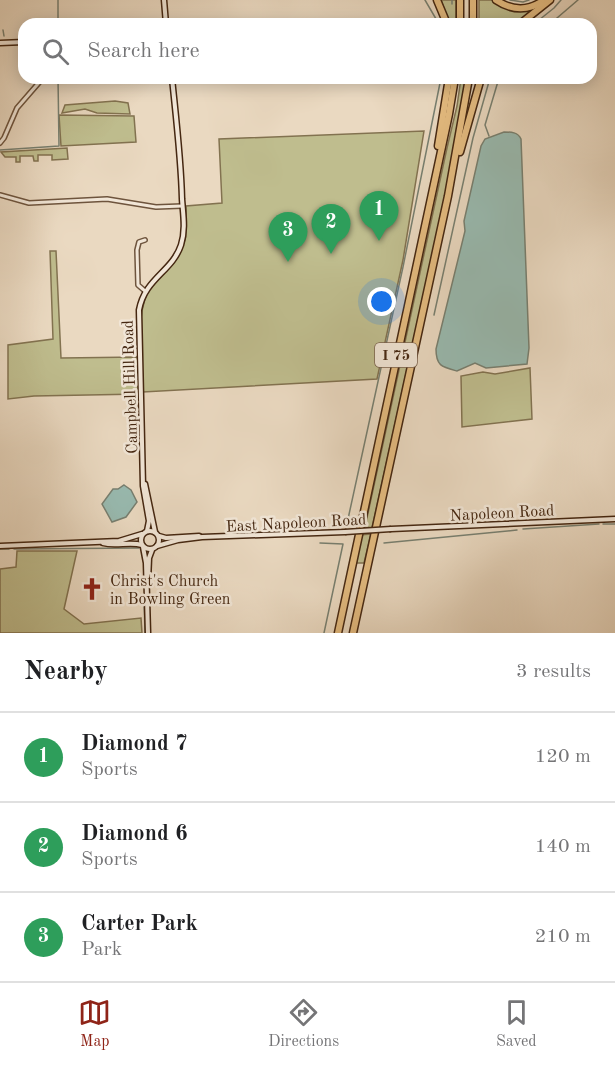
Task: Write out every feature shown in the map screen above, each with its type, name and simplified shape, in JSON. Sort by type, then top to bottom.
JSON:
[{"type":"highway","points":[[437,0],[444,18]]},
{"type":"highway","points":[[459,18],[460,0]]},
{"type":"highway","points":[[473,0],[473,18]]},
{"type":"highway","points":[[496,0],[509,7],[524,8],[544,0]]},
{"type":"highway","points":[[528,18],[550,0]]},
{"type":"highway","points":[[432,191],[448,84]]},
{"type":"highway","name":"I 75","points":[[338,633],[454,84]]},
{"type":"highway","name":"I 75","points":[[353,633],[448,196],[468,84]]},
{"type":"highway","points":[[448,196],[479,84]]},
{"type":"main road","points":[[164,0],[166,18]]},
{"type":"main road","points":[[0,43],[18,42]]},
{"type":"main road","name":"Campbell Hill Road","points":[[147,531],[149,521],[143,489],[139,318],[140,303],[145,291],[172,261],[179,249],[184,225],[173,84]]},
{"type":"main road","name":"Campbell Hill Road","points":[[144,483],[157,535]]},
{"type":"main road","name":"Napoleon Road","points":[[391,530],[615,519]]},
{"type":"main road","name":"East Napoleon Road","points":[[157,546],[202,537],[391,530]]},
{"type":"main road","points":[[0,546],[125,541],[147,531],[157,535],[157,546],[152,550],[147,585]]},
{"type":"main road","points":[[142,534],[147,585],[148,633]]},
{"type":"main road","name":"East Napoleon Road","points":[[157,535],[166,538],[202,537]]},
{"type":"main road","points":[[102,543],[112,545],[133,543],[152,550]]},
{"type":"street","points":[[0,143],[17,108],[37,84]]},
{"type":"street","points":[[0,195],[29,203],[107,199],[156,207],[183,206]]},
{"type":"street","name":"Campbell Hill Road","points":[[145,291],[137,283],[137,250],[138,242],[146,240]]},
{"type":"shaded area","points":[[441,0],[456,0],[456,18],[447,18]]},
{"type":"shaded area","points":[[479,0],[492,0],[497,4],[538,6],[524,18],[479,18]]},
{"type":"shaded area","points":[[460,84],[468,84],[372,528],[365,527],[447,148]]},
{"type":"shaded area","points":[[115,101],[128,103],[130,114],[97,113],[85,109],[62,113],[65,105]]},
{"type":"shaded area","points":[[59,115],[134,116],[136,142],[61,146]]},
{"type":"shaded area","points":[[424,131],[403,260],[377,379],[143,392],[140,328],[144,302],[150,287],[174,261],[183,247],[186,233],[186,206],[222,203],[219,139]]},
{"type":"shaded area","points":[[67,148],[68,159],[52,160],[52,155],[38,155],[38,161],[34,161],[33,156],[20,156],[20,162],[16,162],[16,157],[5,157],[1,152]]},
{"type":"shaded area","points":[[50,251],[56,251],[61,358],[139,357],[141,394],[34,396],[8,399],[8,345],[53,339]]},
{"type":"shaded area","points":[[530,368],[532,419],[462,427],[461,376],[483,372],[495,374]]},
{"type":"shaded area","points":[[371,534],[364,563],[357,563],[360,535]]},
{"type":"shaded area","points":[[17,551],[77,551],[64,609],[84,624],[141,618],[142,633],[0,633],[0,569],[16,567]]},
{"type":"water","points":[[504,132],[512,132],[521,139],[529,348],[527,364],[486,368],[475,363],[457,371],[441,365],[437,359],[436,349],[465,231],[464,221],[481,146],[485,139]]},
{"type":"water","points":[[124,485],[131,490],[137,502],[126,517],[112,522],[102,504],[113,489]]},
{"type":"waterway","points":[[58,0],[58,18]]},
{"type":"waterway","points":[[425,0],[436,18]]},
{"type":"waterway","points":[[510,0],[523,2],[529,0]]},
{"type":"waterway","points":[[542,18],[561,0]]},
{"type":"waterway","points":[[557,18],[578,0]]},
{"type":"waterway","points":[[3,30],[4,36]]},
{"type":"waterway","points":[[0,150],[59,146],[58,84]]},
{"type":"waterway","points":[[348,519],[440,84]]},
{"type":"waterway","points":[[434,315],[473,138],[488,84]]},
{"type":"waterway","points":[[489,136],[485,125],[497,84]]},
{"type":"waterway","points":[[523,529],[599,524]]},
{"type":"waterway","points":[[603,524],[615,524]]},
{"type":"waterway","points":[[384,543],[517,530]]},
{"type":"waterway","points":[[320,543],[343,544],[324,633]]},
{"type":"waterway","points":[[14,549],[139,548]]},
{"type":"waterway","points":[[0,549],[9,549]]},
{"type":"waterway","points":[[144,577],[144,587]]},
{"type":"waterway","points":[[144,597],[145,633]]},
{"type":"place","name":"Diamond 7","points":[[379,241]]},
{"type":"place","name":"Diamond 6","points":[[331,254]]},
{"type":"place","name":"Carter Park","points":[[288,262]]},
{"type":"place","name":"Christ's Church in Bowling Green","points":[[92,589]]}]
